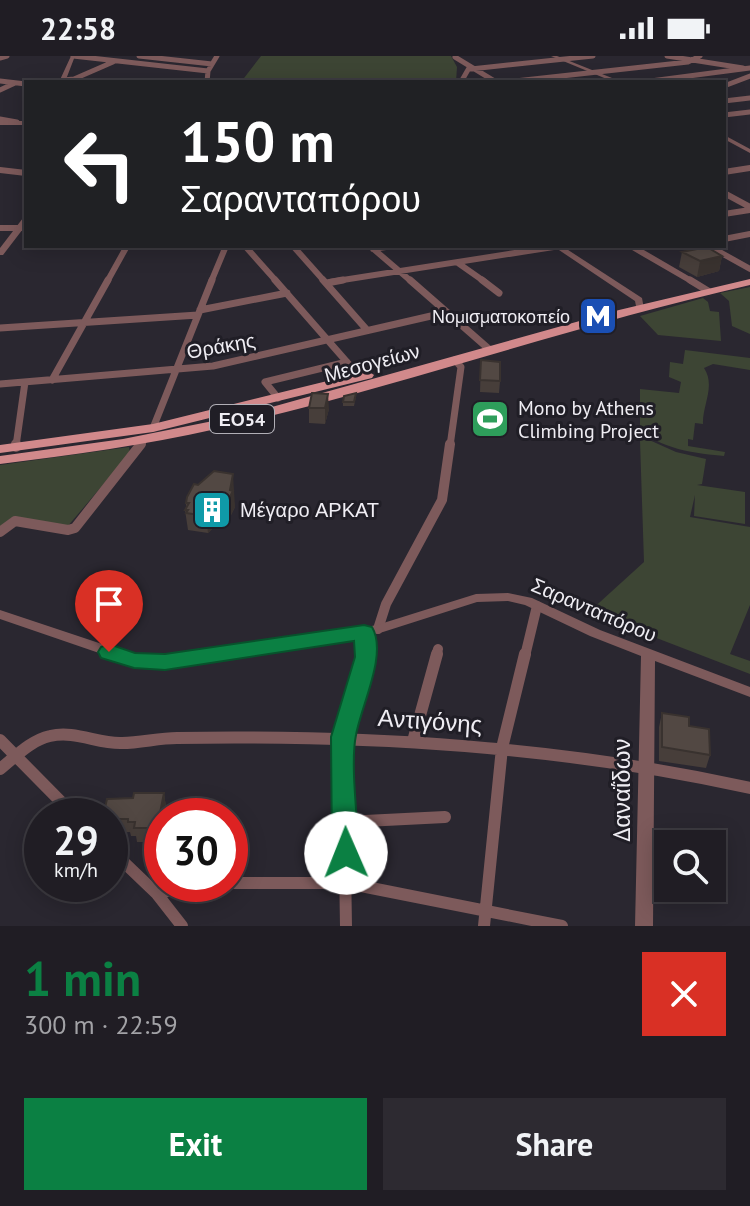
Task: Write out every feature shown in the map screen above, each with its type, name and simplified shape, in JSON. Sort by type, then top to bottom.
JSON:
[{"type":"main road","name":"Μεσογείων","points":[[0,449],[153,428],[278,398],[486,347],[749,268]]},
{"type":"main road","name":"Μεσογείων","points":[[637,304],[750,282]]},
{"type":"main road","name":"Μεσογείων","points":[[0,460],[144,440],[246,418],[455,360],[486,347]]},
{"type":"street","points":[[0,58],[7,56]]},
{"type":"street","points":[[62,80],[73,56],[208,71]]},
{"type":"street","points":[[68,80],[128,56]]},
{"type":"street","points":[[139,56],[212,64]]},
{"type":"street","points":[[207,80],[208,71],[217,56]]},
{"type":"street","points":[[455,56],[492,80]]},
{"type":"street","points":[[553,56],[614,80]]},
{"type":"street","points":[[463,80],[473,69],[593,56]]},
{"type":"street","points":[[667,56],[749,71]]},
{"type":"street","points":[[525,80],[692,60],[700,56]]},
{"type":"street","points":[[662,80],[749,71]]},
{"type":"street","points":[[726,85],[749,71]]},
{"type":"street","points":[[0,81],[24,84]]},
{"type":"street","points":[[0,90],[15,83]]},
{"type":"street","points":[[726,101],[750,98]]},
{"type":"street","points":[[726,115],[750,112]]},
{"type":"street","points":[[738,113],[750,120]]},
{"type":"street","points":[[0,121],[24,123]]},
{"type":"street","points":[[726,138],[750,151]]},
{"type":"street","points":[[726,172],[750,168]]},
{"type":"street","points":[[0,170],[24,173]]},
{"type":"street","points":[[726,194],[750,208]]},
{"type":"street","points":[[726,214],[750,208]]},
{"type":"street","points":[[0,228],[24,225]]},
{"type":"street","points":[[0,253],[24,225]]},
{"type":"street","points":[[726,236],[750,232]]},
{"type":"street","points":[[52,380],[126,248]]},
{"type":"street","points":[[153,428],[225,248]]},
{"type":"street","points":[[247,248],[360,377]]},
{"type":"street","points":[[295,248],[367,330]]},
{"type":"street","points":[[372,248],[486,347]]},
{"type":"street","points":[[327,283],[544,248]]},
{"type":"street","points":[[559,248],[637,304]]},
{"type":"street","points":[[634,248],[708,291]]},
{"type":"street","points":[[713,248],[749,268]]},
{"type":"street","points":[[458,263],[499,293]]},
{"type":"street","points":[[0,328],[199,312],[287,293]]},
{"type":"street","name":"Θράκης","points":[[0,384],[213,366],[444,313]]},
{"type":"street","points":[[346,926],[343,737],[371,631],[442,500],[461,367],[455,360]]},
{"type":"street","points":[[278,398],[265,382],[347,362]]},
{"type":"street","points":[[16,447],[25,382]]},
{"type":"street","points":[[0,532],[15,521],[65,530],[75,528],[144,440]]},
{"type":"street","name":"Σαρανταπόρου","points":[[0,614],[144,662],[175,661],[371,631],[476,598],[508,597],[537,606],[648,655],[750,692]]},
{"type":"street","points":[[484,926],[502,748],[537,606]]},
{"type":"street","points":[[413,741],[438,649]]},
{"type":"street","name":"Δαναΐδων","points":[[644,926],[648,655]]},
{"type":"street","name":"Αντιγόνης","points":[[0,769],[43,738],[60,734],[110,743],[175,738],[343,737],[502,748],[645,767],[750,788]]},
{"type":"street","points":[[0,740],[57,798]]},
{"type":"street","points":[[345,822],[445,817]]},
{"type":"street","points":[[128,866],[144,882]]},
{"type":"street","points":[[248,883],[346,883],[562,926]]},
{"type":"street","points":[[163,902],[182,926]]},
{"type":"green space","points":[[261,56],[451,56],[457,67],[456,80],[243,80]]},
{"type":"green space","points":[[750,287],[750,334],[732,326],[729,301],[720,293]]},
{"type":"green space","points":[[703,298],[708,302],[710,311],[719,312],[721,341],[658,335],[640,316]]},
{"type":"green space","points":[[685,350],[750,358],[750,370],[713,364],[704,368],[709,389],[703,424],[695,423],[693,440],[688,439],[688,446],[725,452],[724,456],[666,445],[646,434],[640,426],[640,389],[679,393],[681,382],[669,377],[670,362],[683,364]]},
{"type":"green space","points":[[647,439],[676,452],[706,459],[702,484],[697,485],[745,492],[745,524],[694,516],[695,495],[690,517],[750,527],[750,605],[730,654],[750,661],[750,674],[589,612],[644,562],[640,441]]},
{"type":"green space","points":[[129,447],[130,453],[67,527],[11,518],[0,527],[0,465]]},
{"type":"building","points":[[709,248],[722,256],[700,261],[682,252]]},
{"type":"building","points":[[481,360],[500,362],[500,381],[480,380]]},
{"type":"building","points":[[312,393],[328,394],[325,408],[309,408]]},
{"type":"building","points":[[356,393],[354,402],[343,402],[344,396]]},
{"type":"building","points":[[214,471],[233,474],[230,490],[233,491],[227,502],[222,502],[219,508],[206,516],[186,513],[187,497],[194,484],[198,485]]},
{"type":"building","points":[[662,713],[689,717],[689,726],[709,729],[710,755],[662,747]]},
{"type":"building","points":[[134,793],[164,793],[163,798],[144,798],[144,828],[134,828],[135,822],[128,822],[128,798],[133,798]]},
{"type":"place","name":"Νομισματοκοπείο","points":[[598,316]]},
{"type":"place","name":"Mono by Athens Climbing Project","points":[[490,419]]},
{"type":"place","name":"Μέγαρο ΑΡΚΑΤ","points":[[212,510]]},
{"type":"route","points":[[109,652],[144,662],[165,662],[364,632],[366,657],[343,737],[346,853]]}]
